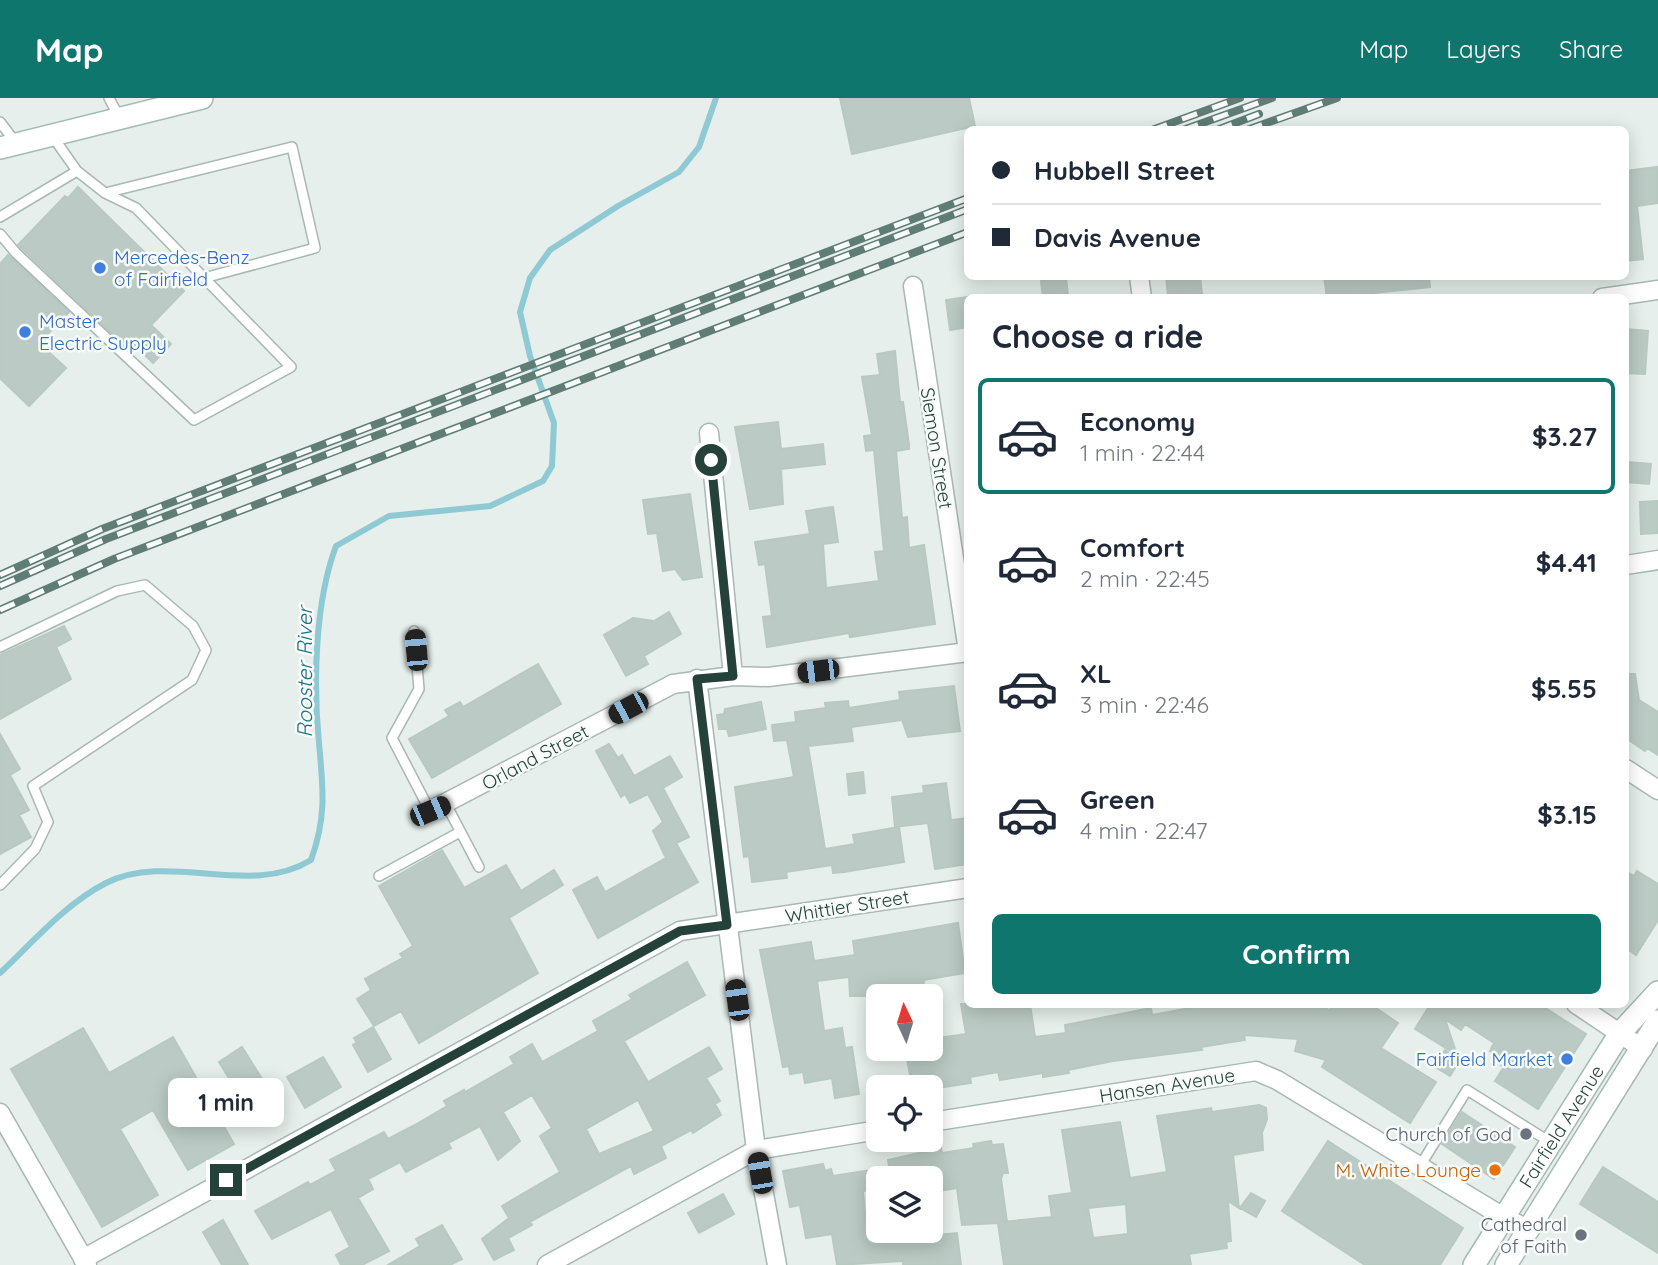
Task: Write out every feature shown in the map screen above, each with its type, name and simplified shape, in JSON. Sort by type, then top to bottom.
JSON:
[{"type":"main road","points":[[9,146],[202,98]]},
{"type":"main road","name":"Fairfield Avenue","points":[[1475,1265],[1620,1033],[1658,992]]},
{"type":"main road","name":"Fairfield Avenue","points":[[1506,1265],[1658,1021]]},
{"type":"street","name":"Siemon Street","points":[[913,286],[964,624]]},
{"type":"street","points":[[1629,294],[1658,290]]},
{"type":"street","points":[[709,433],[733,676]]},
{"type":"street","points":[[1629,565],[1658,560]]},
{"type":"street","name":"Orland Street","points":[[438,808],[673,684],[733,676],[768,677],[964,652]]},
{"type":"street","points":[[697,679],[756,1150],[777,1265]]},
{"type":"street","points":[[1629,771],[1658,790]]},
{"type":"street","name":"Whittier Street","points":[[85,1262],[680,931],[964,889]]},
{"type":"street","points":[[1582,1008],[1643,1049]]},
{"type":"street","name":"Hansen Avenue","points":[[943,1120],[1256,1071],[1277,1080],[1505,1218],[1530,1230]]},
{"type":"street","points":[[0,1113],[85,1262]]},
{"type":"street","points":[[547,1265],[756,1150],[866,1132]]},
{"type":"lane","points":[[109,98],[120,118]]},
{"type":"lane","points":[[0,122],[9,146]]},
{"type":"lane","points":[[0,233],[16,253],[194,420],[291,367],[135,208],[105,193],[77,171],[51,135]]},
{"type":"lane","points":[[105,193],[292,147],[316,248],[204,278]]},
{"type":"lane","points":[[0,217],[77,171]]},
{"type":"lane","points":[[0,647],[117,591],[145,585],[193,626],[205,650],[192,680],[33,786],[48,822],[34,849],[0,885]]},
{"type":"lane","points":[[414,631],[419,689],[392,738],[438,808],[460,832],[479,867]]},
{"type":"lane","points":[[379,876],[460,832]]},
{"type":"lane","points":[[1420,1166],[1467,1090],[1552,1143]]},
{"type":"building","points":[[840,98],[969,98],[975,126],[964,126],[964,129],[852,154]]},
{"type":"building","points":[[1657,167],[1658,203],[1637,206],[1643,259],[1629,261],[1629,171]]},
{"type":"building","name":"Mercedes-Benz of Fairfield","points":[[78,187],[184,291],[151,325],[171,344],[153,363],[137,347],[133,351],[128,349],[18,245],[65,196],[68,198]]},
{"type":"building","name":"Master Electric Supply","points":[[8,255],[69,312],[39,343],[66,368],[29,406],[0,378],[0,264]]},
{"type":"building","points":[[1066,280],[1068,294],[1043,294],[1041,281]]},
{"type":"building","points":[[1166,280],[1200,280],[1202,294],[1168,294]]},
{"type":"building","points":[[1325,280],[1429,280],[1430,287],[1364,294],[1326,294]]},
{"type":"building","points":[[964,298],[964,328],[950,330],[946,300]]},
{"type":"building","points":[[1629,329],[1648,331],[1645,374],[1629,373]]},
{"type":"building","points":[[895,351],[900,402],[903,402],[909,444],[909,449],[896,451],[902,518],[907,517],[909,548],[924,545],[935,624],[850,637],[849,633],[767,647],[763,617],[772,616],[765,564],[759,565],[755,542],[810,534],[806,511],[833,507],[838,542],[823,544],[826,588],[879,581],[875,552],[884,551],[874,450],[866,451],[864,436],[872,435],[862,377],[880,375],[877,354]]},
{"type":"building","points":[[778,422],[781,449],[823,444],[825,464],[781,469],[783,504],[750,509],[735,427]]},
{"type":"building","points":[[1629,462],[1651,464],[1649,484],[1629,482]]},
{"type":"building","points":[[690,494],[702,577],[683,580],[675,569],[663,571],[657,533],[648,534],[643,500]]},
{"type":"building","points":[[1658,501],[1658,533],[1641,534],[1640,502]]},
{"type":"building","points":[[669,612],[681,634],[644,656],[648,664],[626,676],[604,635],[633,618],[654,621]]},
{"type":"building","points":[[64,626],[71,639],[56,647],[71,679],[0,719],[0,655]]},
{"type":"building","points":[[538,664],[561,704],[432,778],[409,739],[449,716],[445,710],[460,702],[463,707]]},
{"type":"building","points":[[1629,674],[1635,674],[1639,700],[1658,712],[1658,755],[1647,748],[1645,751],[1629,740]]},
{"type":"building","points":[[954,686],[960,731],[908,737],[902,720],[851,727],[853,741],[808,746],[825,849],[855,844],[853,835],[899,827],[904,862],[833,873],[832,865],[786,872],[787,878],[752,882],[749,856],[744,857],[735,787],[794,777],[787,740],[774,741],[772,725],[796,722],[795,712],[826,708],[825,703],[848,701],[849,708],[900,700],[899,692]]},
{"type":"building","points":[[761,702],[766,729],[729,736],[727,729],[719,729],[717,715],[724,714],[725,709]]},
{"type":"building","points":[[0,734],[20,769],[10,775],[29,810],[19,815],[31,837],[0,854]]},
{"type":"building","points":[[609,744],[618,758],[622,755],[634,776],[670,756],[682,777],[663,788],[689,837],[676,843],[698,882],[598,938],[573,890],[597,877],[605,892],[666,858],[653,831],[663,822],[648,794],[630,803],[625,794],[621,797],[596,751]]},
{"type":"building","points":[[863,772],[865,793],[849,795],[847,774]]},
{"type":"building","points":[[946,783],[951,820],[964,818],[964,865],[935,869],[928,823],[895,827],[892,797],[924,793],[923,786]]},
{"type":"building","points":[[442,850],[464,888],[506,865],[521,891],[554,870],[563,885],[509,918],[538,973],[419,1043],[401,1011],[374,1026],[357,999],[371,990],[365,979],[403,958],[400,954],[413,946],[379,886]]},
{"type":"building","points":[[1637,871],[1658,884],[1658,920],[1636,955],[1629,950],[1629,874],[1634,876]]},
{"type":"building","points":[[958,923],[964,973],[924,980],[924,984],[866,984],[866,996],[850,996],[849,977],[817,981],[824,1031],[842,1028],[845,1048],[852,1047],[859,1094],[835,1098],[832,1078],[805,1083],[803,1072],[790,1074],[789,1066],[783,1067],[760,950],[811,942],[814,961],[855,955],[853,941]]},
{"type":"building","points":[[687,962],[705,995],[624,1041],[648,1082],[709,1047],[722,1069],[706,1078],[720,1101],[715,1104],[721,1115],[693,1133],[691,1130],[661,1146],[666,1158],[634,1174],[631,1166],[530,1222],[532,1225],[508,1238],[514,1250],[494,1260],[482,1239],[509,1218],[502,1206],[560,1172],[540,1136],[552,1128],[532,1095],[503,1112],[520,1141],[498,1160],[480,1126],[448,1143],[451,1148],[406,1172],[400,1162],[368,1179],[373,1189],[358,1198],[389,1251],[362,1265],[341,1265],[336,1255],[350,1247],[331,1209],[272,1239],[255,1211],[308,1182],[310,1185],[336,1171],[330,1160],[384,1132],[388,1139],[447,1106],[444,1101],[514,1064],[510,1057],[532,1044],[542,1062],[598,1031],[593,1021],[632,999],[629,995]],"holes":[[[638,1100],[654,1131],[599,1154],[586,1129]]]},
{"type":"building","points":[[961,1004],[964,1004],[964,1008],[1031,1008],[1035,1037],[1066,1033],[1065,1025],[1151,1008],[1152,1015],[1190,1008],[1376,1008],[1398,1023],[1381,1048],[1436,1082],[1410,1123],[1322,1067],[1326,1060],[1295,1051],[1298,1039],[1244,1035],[1245,1040],[1201,1047],[1202,1050],[1113,1061],[1043,1077],[1043,1073],[1000,1080],[998,1072],[970,1077],[971,1083],[943,1087],[943,1075],[910,1075],[908,1061],[943,1061],[943,1037],[966,1034]]},
{"type":"building","points":[[1428,1008],[1545,1008],[1586,1034],[1538,1109],[1495,1081],[1504,1067],[1499,1064],[1502,1059],[1490,1051],[1494,1043],[1465,1024],[1461,1030],[1445,1019],[1457,1055],[1415,1029]]},
{"type":"building","points":[[373,1027],[391,1059],[368,1072],[353,1045],[357,1043],[354,1038]]},
{"type":"building","points":[[83,1028],[109,1073],[173,1037],[234,1144],[188,1170],[153,1110],[120,1129],[158,1195],[102,1227],[11,1069]]},
{"type":"building","points":[[242,1047],[262,1079],[238,1093],[219,1062]]},
{"type":"building","points":[[1445,1050],[1460,1060],[1450,1076],[1435,1067]]},
{"type":"building","points":[[323,1057],[341,1087],[305,1108],[287,1077]]},
{"type":"building","points":[[1259,1105],[1266,1108],[1267,1119],[1262,1133],[1263,1150],[1233,1155],[1239,1208],[1228,1201],[1231,1241],[1226,1242],[1227,1248],[1189,1254],[1191,1265],[1004,1265],[998,1223],[962,1225],[957,1188],[943,1190],[943,1166],[889,1166],[888,1160],[923,1152],[942,1153],[974,1148],[973,1144],[991,1141],[992,1145],[1003,1144],[1008,1173],[1003,1173],[1001,1179],[1007,1222],[1052,1217],[1049,1196],[1072,1193],[1062,1130],[1120,1122],[1130,1178],[1167,1172],[1157,1116],[1211,1108],[1212,1112]],"holes":[[[1126,1204],[1128,1234],[1093,1238],[1088,1208]]]},
{"type":"building","points":[[1462,1112],[1515,1147],[1494,1179],[1442,1144]]},
{"type":"building","points":[[1328,1141],[1463,1228],[1440,1265],[1365,1265],[1282,1211]]},
{"type":"building","points":[[823,1164],[825,1171],[831,1169],[833,1176],[866,1171],[866,1191],[863,1191],[866,1243],[943,1243],[943,1234],[957,1233],[961,1265],[903,1265],[903,1261],[837,1265],[832,1234],[806,1238],[800,1205],[790,1207],[783,1171]]},
{"type":"building","points":[[1603,1167],[1658,1202],[1658,1253],[1580,1204]]},
{"type":"building","points":[[1251,1193],[1265,1201],[1256,1217],[1240,1208]]},
{"type":"building","points":[[723,1194],[734,1214],[699,1233],[688,1213]]},
{"type":"building","points":[[223,1220],[248,1265],[222,1265],[203,1232]]},
{"type":"building","points":[[442,1225],[462,1259],[450,1265],[388,1265],[420,1246],[416,1239]]},
{"type":"waterway","name":"Rooster River","points":[[0,973],[63,913],[106,883],[131,874],[156,871],[262,875],[287,871],[311,860],[322,816],[316,695],[317,643],[324,592],[336,546],[389,516],[490,506],[543,481],[552,466],[554,423],[530,356],[520,312],[530,278],[550,250],[618,206],[679,172],[699,147],[716,98]]},
{"type":"railway","points":[[1163,126],[1240,98]]},
{"type":"railway","points":[[1194,126],[1272,98]]},
{"type":"railway","points":[[1258,126],[1337,98]]},
{"type":"railway","points":[[1228,126],[1259,114]]},
{"type":"railway","points":[[0,575],[102,529],[964,200]]},
{"type":"railway","points":[[0,586],[106,539],[964,211]]},
{"type":"railway","points":[[0,610],[114,559],[964,234]]},
{"type":"place","name":"Mercedes-Benz of Fairfield","points":[[100,268]]},
{"type":"place","name":"Master Electric Supply","points":[[25,332]]},
{"type":"place","name":"Fairfield Market","points":[[1567,1059]]},
{"type":"place","name":"Church of God","points":[[1526,1134]]},
{"type":"place","name":"M. White Lounge","points":[[1495,1170]]},
{"type":"place","name":"Cathedral of Faith","points":[[1581,1235]]},
{"type":"route","points":[[226,1180],[680,931],[727,925],[697,679],[733,676],[711,460]]}]
